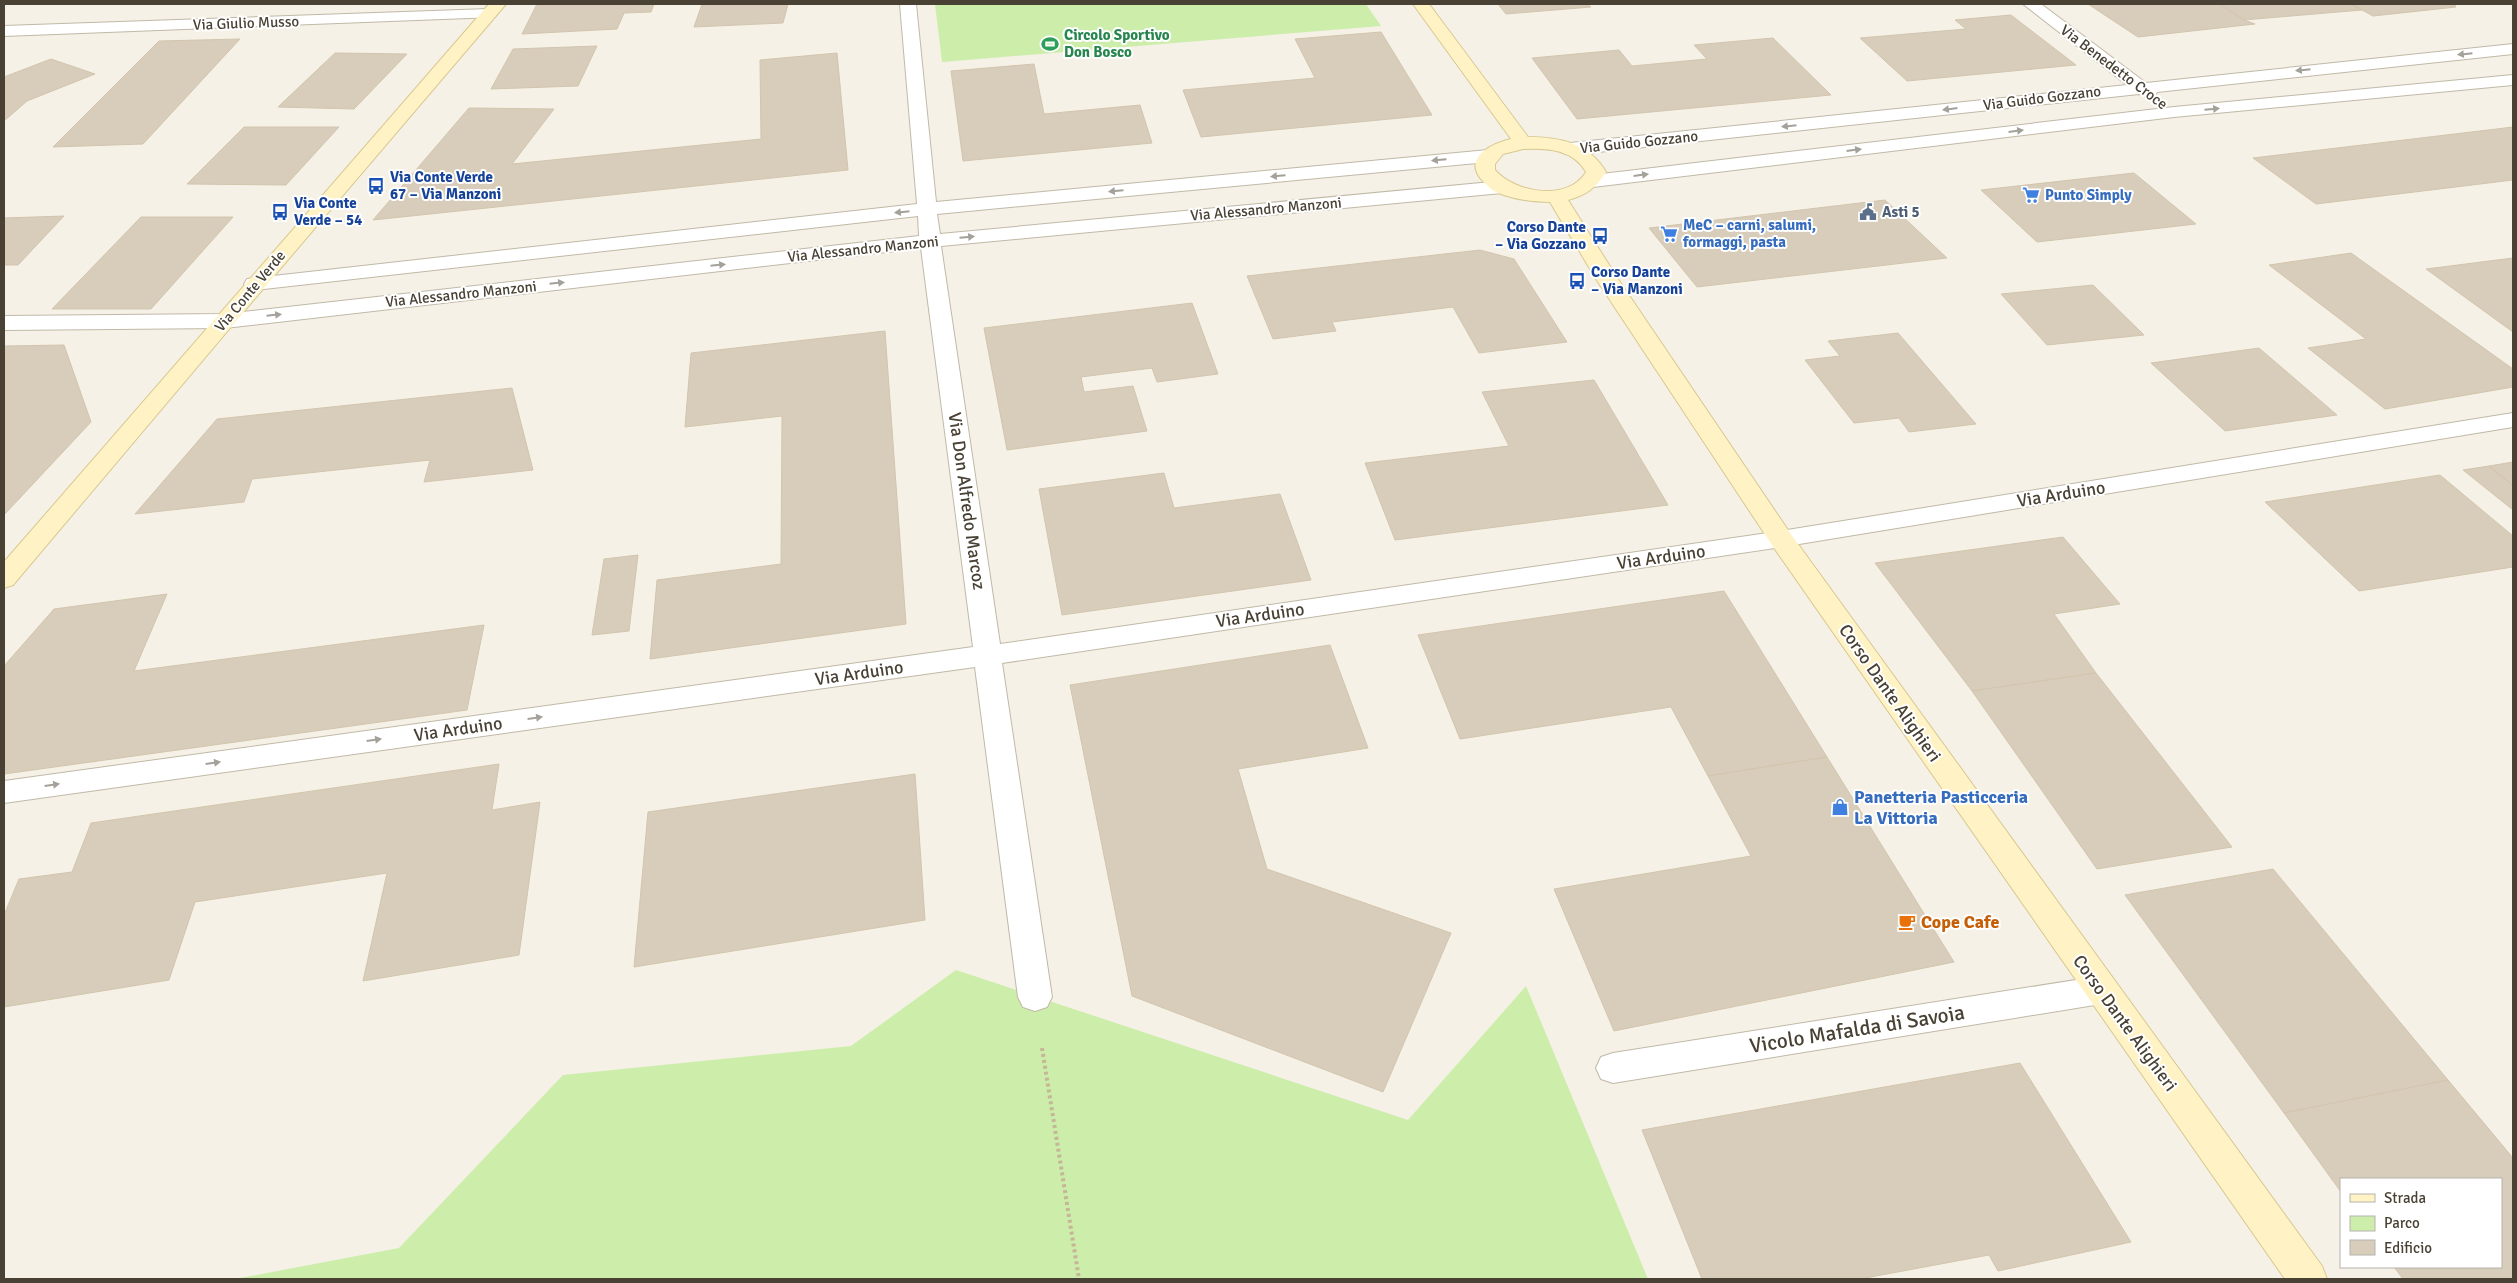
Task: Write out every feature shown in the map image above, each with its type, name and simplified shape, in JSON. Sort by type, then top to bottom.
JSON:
[{"type":"street","name":"Via Don Alfredo Marcoz","points":[[908,4],[930,241],[1035,996]]},
{"type":"street","points":[[1421,4],[1523,143]]},
{"type":"street","name":"Via Benedetto Croce","points":[[2031,4],[2174,112]]},
{"type":"street","name":"Via Giulio Musso","points":[[4,31],[493,9]]},
{"type":"street","name":"Via Conte Verde","points":[[4,578],[493,9]]},
{"type":"street","name":"Via Guido Gozzano","points":[[1570,149],[2513,49]]},
{"type":"street","name":"Via Guido Gozzano","points":[[1592,181],[2174,112],[2513,80]]},
{"type":"street","points":[[1539,142],[1570,149],[1584,155],[1596,172],[1592,181],[1584,188],[1556,196],[1528,194],[1502,187],[1485,171],[1484,163],[1488,156],[1509,145],[1539,142]]},
{"type":"street","name":"Via Alessandro Manzoni","points":[[255,284],[928,209],[1488,156]]},
{"type":"street","name":"Via Alessandro Manzoni","points":[[4,323],[225,321],[930,241],[1502,187]]},
{"type":"street","name":"Corso Dante Alighieri","points":[[1556,196],[1607,278],[1781,539],[2308,1279]]},
{"type":"street","name":"Via Arduino","points":[[4,792],[988,655],[1781,539],[2513,420]]},
{"type":"street","name":"Vicolo Mafalda di Savoia","points":[[1613,1068],[2101,990]]},
{"type":"path","points":[[1035,996],[1079,1279]]},
{"type":"green space","name":"Circolo Sportivo Don Bosco","points":[[935,4],[1366,4],[1381,26],[942,62]]},
{"type":"green space","points":[[956,970],[1408,1120],[1526,986],[1648,1279],[235,1279],[399,1248],[563,1075],[851,1046]]},
{"type":"building","points":[[537,4],[654,4],[651,12],[624,13],[617,29],[522,34]]},
{"type":"building","points":[[702,4],[788,4],[783,23],[694,27]]},
{"type":"building","points":[[1498,4],[1588,4],[1591,7],[1506,14]]},
{"type":"building","points":[[2088,4],[2219,4],[2244,20],[2255,24],[2138,37]]},
{"type":"building","points":[[2219,4],[2351,4],[2362,10],[2244,20]]},
{"type":"building","points":[[2351,4],[2454,4],[2456,7],[2373,16]]},
{"type":"building","points":[[2011,15],[2076,65],[1907,81],[1860,38],[1966,29],[1955,20]]},
{"type":"building","points":[[1381,32],[1432,115],[1201,137],[1183,90],[1315,78],[1295,39]]},
{"type":"building","points":[[1773,38],[1831,95],[1577,119],[1532,58],[1619,50],[1632,66],[1707,59],[1694,45]]},
{"type":"building","points":[[240,39],[143,144],[53,147],[159,41]]},
{"type":"building","points":[[597,46],[578,86],[491,89],[513,49]]},
{"type":"building","points":[[335,53],[407,54],[354,109],[278,107]]},
{"type":"building","points":[[837,53],[848,170],[373,220],[469,108],[554,109],[512,164],[761,139],[760,60]]},
{"type":"building","points":[[51,59],[95,74],[27,101],[4,121],[4,77]]},
{"type":"building","points":[[1034,64],[1044,114],[1140,105],[1152,143],[963,161],[951,71]]},
{"type":"building","points":[[244,127],[339,127],[286,185],[187,184]]},
{"type":"building","points":[[2513,127],[2513,180],[2316,204],[2253,158]]},
{"type":"building","points":[[2134,173],[2196,224],[2037,242],[1981,190]]},
{"type":"building","points":[[1885,200],[1947,258],[1697,287],[1649,228]]},
{"type":"building","points":[[64,216],[18,265],[4,265],[4,218]]},
{"type":"building","points":[[141,217],[233,217],[151,309],[52,309]]},
{"type":"building","points":[[1480,250],[1514,259],[1567,342],[1479,353],[1453,307],[1332,322],[1336,331],[1273,339],[1247,276]]},
{"type":"building","points":[[2351,253],[2513,369],[2513,387],[2385,409],[2308,348],[2366,339],[2269,265]]},
{"type":"building","points":[[2513,258],[2513,332],[2426,269]]},
{"type":"building","points":[[2093,285],[2144,335],[2047,345],[2001,294]]},
{"type":"building","points":[[1192,303],[1218,374],[1157,382],[1152,368],[1081,377],[1084,392],[1133,386],[1147,431],[1007,450],[984,328]]},
{"type":"building","points":[[885,331],[906,624],[650,659],[657,580],[781,564],[782,416],[685,427],[691,353]]},
{"type":"building","points":[[1898,333],[1976,424],[1909,432],[1899,418],[1854,423],[1805,360],[1840,356],[1828,341]]},
{"type":"building","points":[[64,345],[91,422],[4,515],[4,346]]},
{"type":"building","points":[[2259,348],[2337,415],[2225,431],[2151,363]]},
{"type":"building","points":[[1594,380],[1668,505],[1395,540],[1365,463],[1509,446],[1482,392]]},
{"type":"building","points":[[512,388],[533,470],[424,482],[430,460],[252,479],[244,502],[135,514],[217,419]]},
{"type":"building","points":[[2513,462],[2513,486],[2489,466]]},
{"type":"building","points":[[2489,466],[2513,486],[2513,510],[2463,470]]},
{"type":"building","points":[[1164,473],[1174,508],[1280,494],[1311,580],[1062,615],[1039,489]]},
{"type":"building","points":[[2440,475],[2513,536],[2513,567],[2359,591],[2265,502]]},
{"type":"building","points":[[2063,537],[2120,604],[2054,614],[2096,673],[1972,691],[1875,563]]},
{"type":"building","points":[[638,555],[629,631],[592,635],[604,559]]},
{"type":"building","points":[[1724,591],[1827,757],[1708,776],[1671,707],[1460,739],[1418,635]]},
{"type":"building","points":[[167,594],[134,671],[484,625],[467,710],[4,774],[4,666],[54,609]]},
{"type":"building","points":[[1330,645],[1368,748],[1238,769],[1267,869],[1451,933],[1383,1092],[1132,996],[1070,685]]},
{"type":"building","points":[[2096,673],[2232,847],[2097,869],[1972,691]]},
{"type":"building","points":[[1827,757],[1954,962],[1614,1031],[1554,889],[1751,856],[1708,776]]},
{"type":"building","points":[[499,764],[492,810],[540,802],[519,955],[363,981],[387,873],[195,902],[169,980],[4,1007],[4,915],[19,879],[72,872],[91,823]]},
{"type":"building","points":[[915,774],[925,920],[634,967],[648,812]]},
{"type":"building","points":[[2273,869],[2448,1080],[2284,1113],[2125,895]]},
{"type":"building","points":[[2020,1063],[2131,1242],[1998,1271],[1989,1255],[1860,1279],[1702,1279],[1642,1130]]},
{"type":"building","points":[[2448,1080],[2513,1158],[2513,1279],[2403,1279],[2395,1268],[2502,1268],[2502,1178],[2340,1178],[2340,1191],[2284,1113]]},
{"type":"place","name":"Circolo Sportivo Don Bosco","points":[[1050,44]]},
{"type":"place","name":"Via Conte Verde 67 – Via Manzoni","points":[[376,186]]},
{"type":"place","name":"Punto Simply","points":[[2031,195]]},
{"type":"place","name":"Via Conte Verde – 54","points":[[280,212]]},
{"type":"place","name":"Asti 5","points":[[1868,212]]},
{"type":"place","name":"MeC – carni, salumi, formaggi, pasta","points":[[1669,234]]},
{"type":"place","name":"Corso Dante – Via Gozzano","points":[[1600,236]]},
{"type":"place","name":"Corso Dante – Via Manzoni","points":[[1577,281]]},
{"type":"place","name":"Panetteria Pasticceria La Vittoria","points":[[1840,807]]},
{"type":"place","name":"Cope Cafe","points":[[1907,922]]}]
